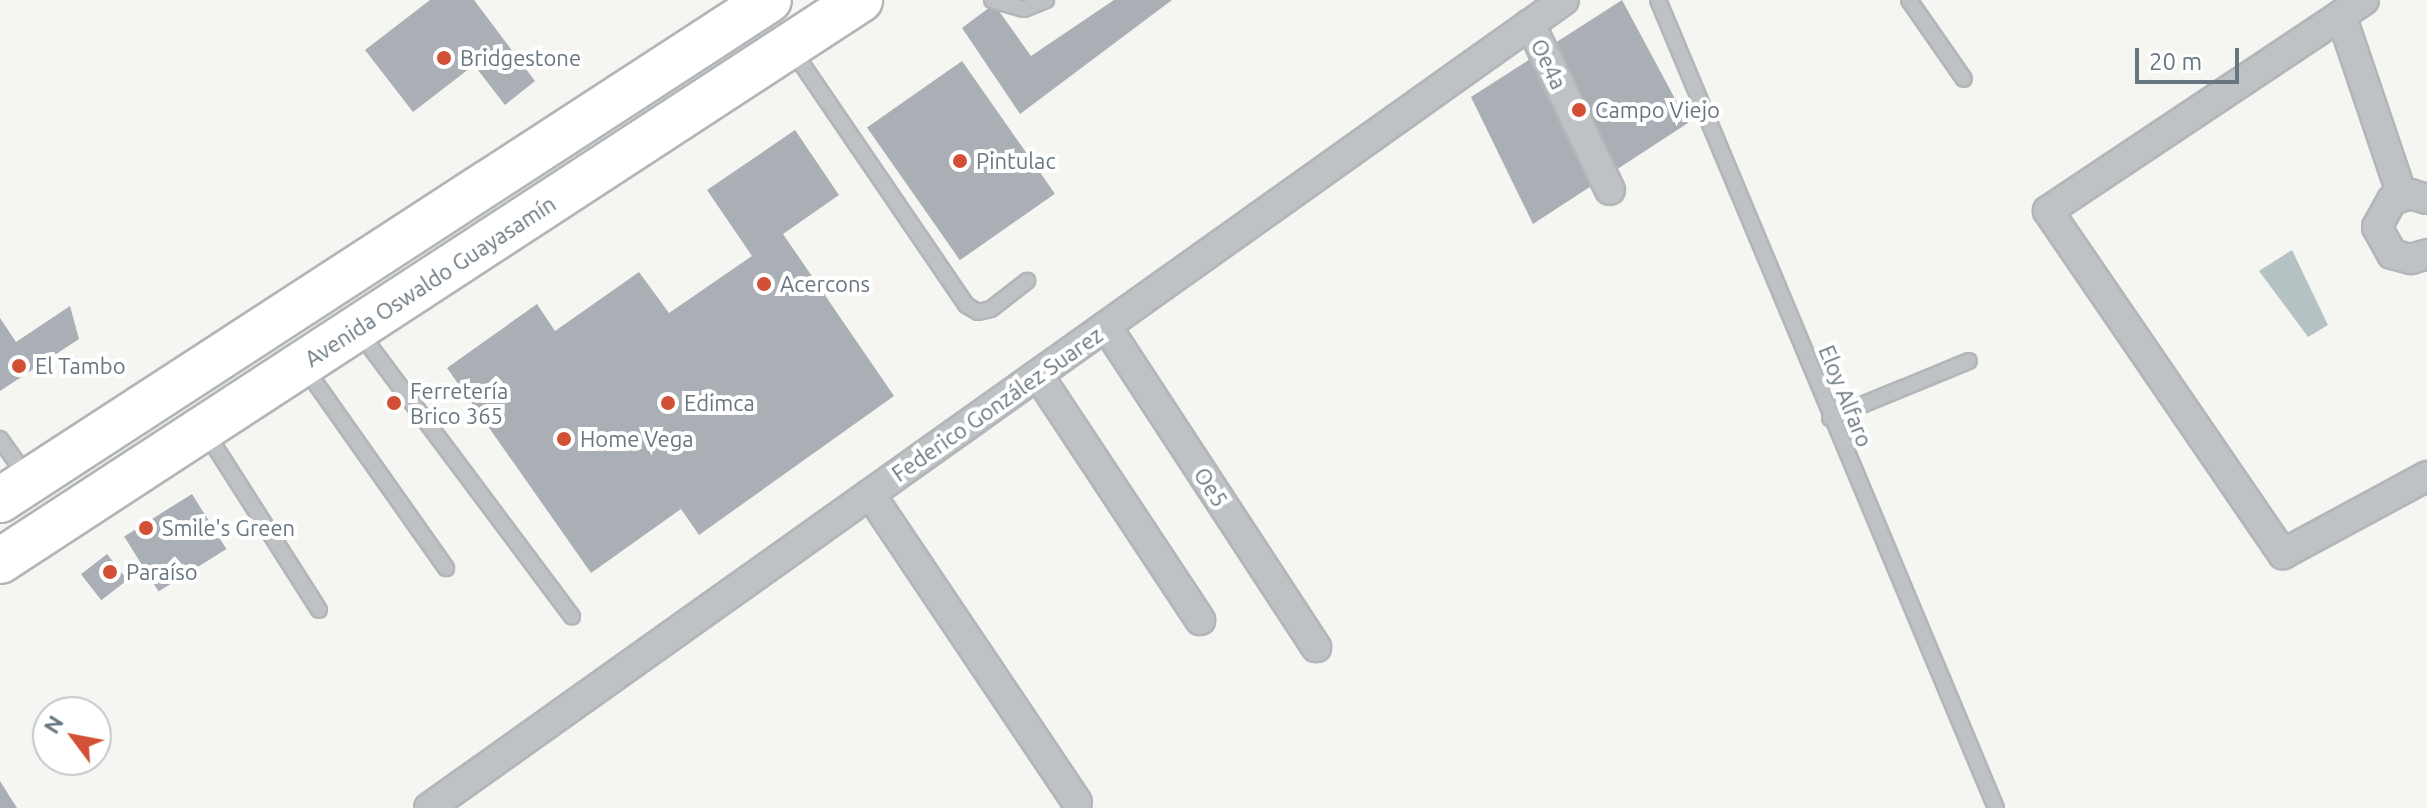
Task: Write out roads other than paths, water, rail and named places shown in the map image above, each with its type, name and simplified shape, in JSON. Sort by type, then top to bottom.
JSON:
[{"type":"main road","points":[[15,490],[769,0]]},
{"type":"main road","name":"Avenida Oswaldo Guayasamín","points":[[0,561],[860,0]]},
{"type":"street","name":"Federico González Suarez","points":[[429,808],[1564,0]]},
{"type":"street","points":[[2427,254],[2401,259],[2379,237],[2384,207],[2414,197],[2352,8],[2048,211],[2283,554],[2427,476]]},
{"type":"street","name":"Oe4a","points":[[1530,24],[1610,190]]},
{"type":"street","name":"Oe5","points":[[1106,326],[1316,647]]},
{"type":"street","points":[[1038,375],[1200,620]]},
{"type":"street","points":[[870,494],[1077,802]]},
{"type":"lane","points":[[992,0],[1024,9],[1046,0]]},
{"type":"lane","name":"Eloy Alfaro","points":[[1658,0],[1830,418],[1996,808]]},
{"type":"lane","points":[[1909,0],[1964,79]]},
{"type":"lane","points":[[791,47],[966,305],[978,312],[991,309],[1027,281]]},
{"type":"lane","points":[[357,329],[572,616]]},
{"type":"lane","points":[[1830,418],[1969,361]]},
{"type":"lane","points":[[302,365],[446,568]]},
{"type":"lane","points":[[204,429],[319,610]]},
{"type":"lane","points":[[0,439],[15,490]]},
{"type":"place","name":"Bridgestone","points":[[444,58]]},
{"type":"place","name":"Campo Viejo","points":[[1579,110]]},
{"type":"place","name":"Pintulac","points":[[960,161]]},
{"type":"place","name":"Acercons","points":[[764,284]]},
{"type":"place","name":"El Tambo","points":[[19,366]]},
{"type":"place","name":"Ferretería Brico 365","points":[[394,403]]},
{"type":"place","name":"Edimca","points":[[668,403]]},
{"type":"place","name":"Home Vega","points":[[564,439]]},
{"type":"place","name":"Smile's Green","points":[[146,528]]},
{"type":"place","name":"Paraíso","points":[[110,572]]}]
